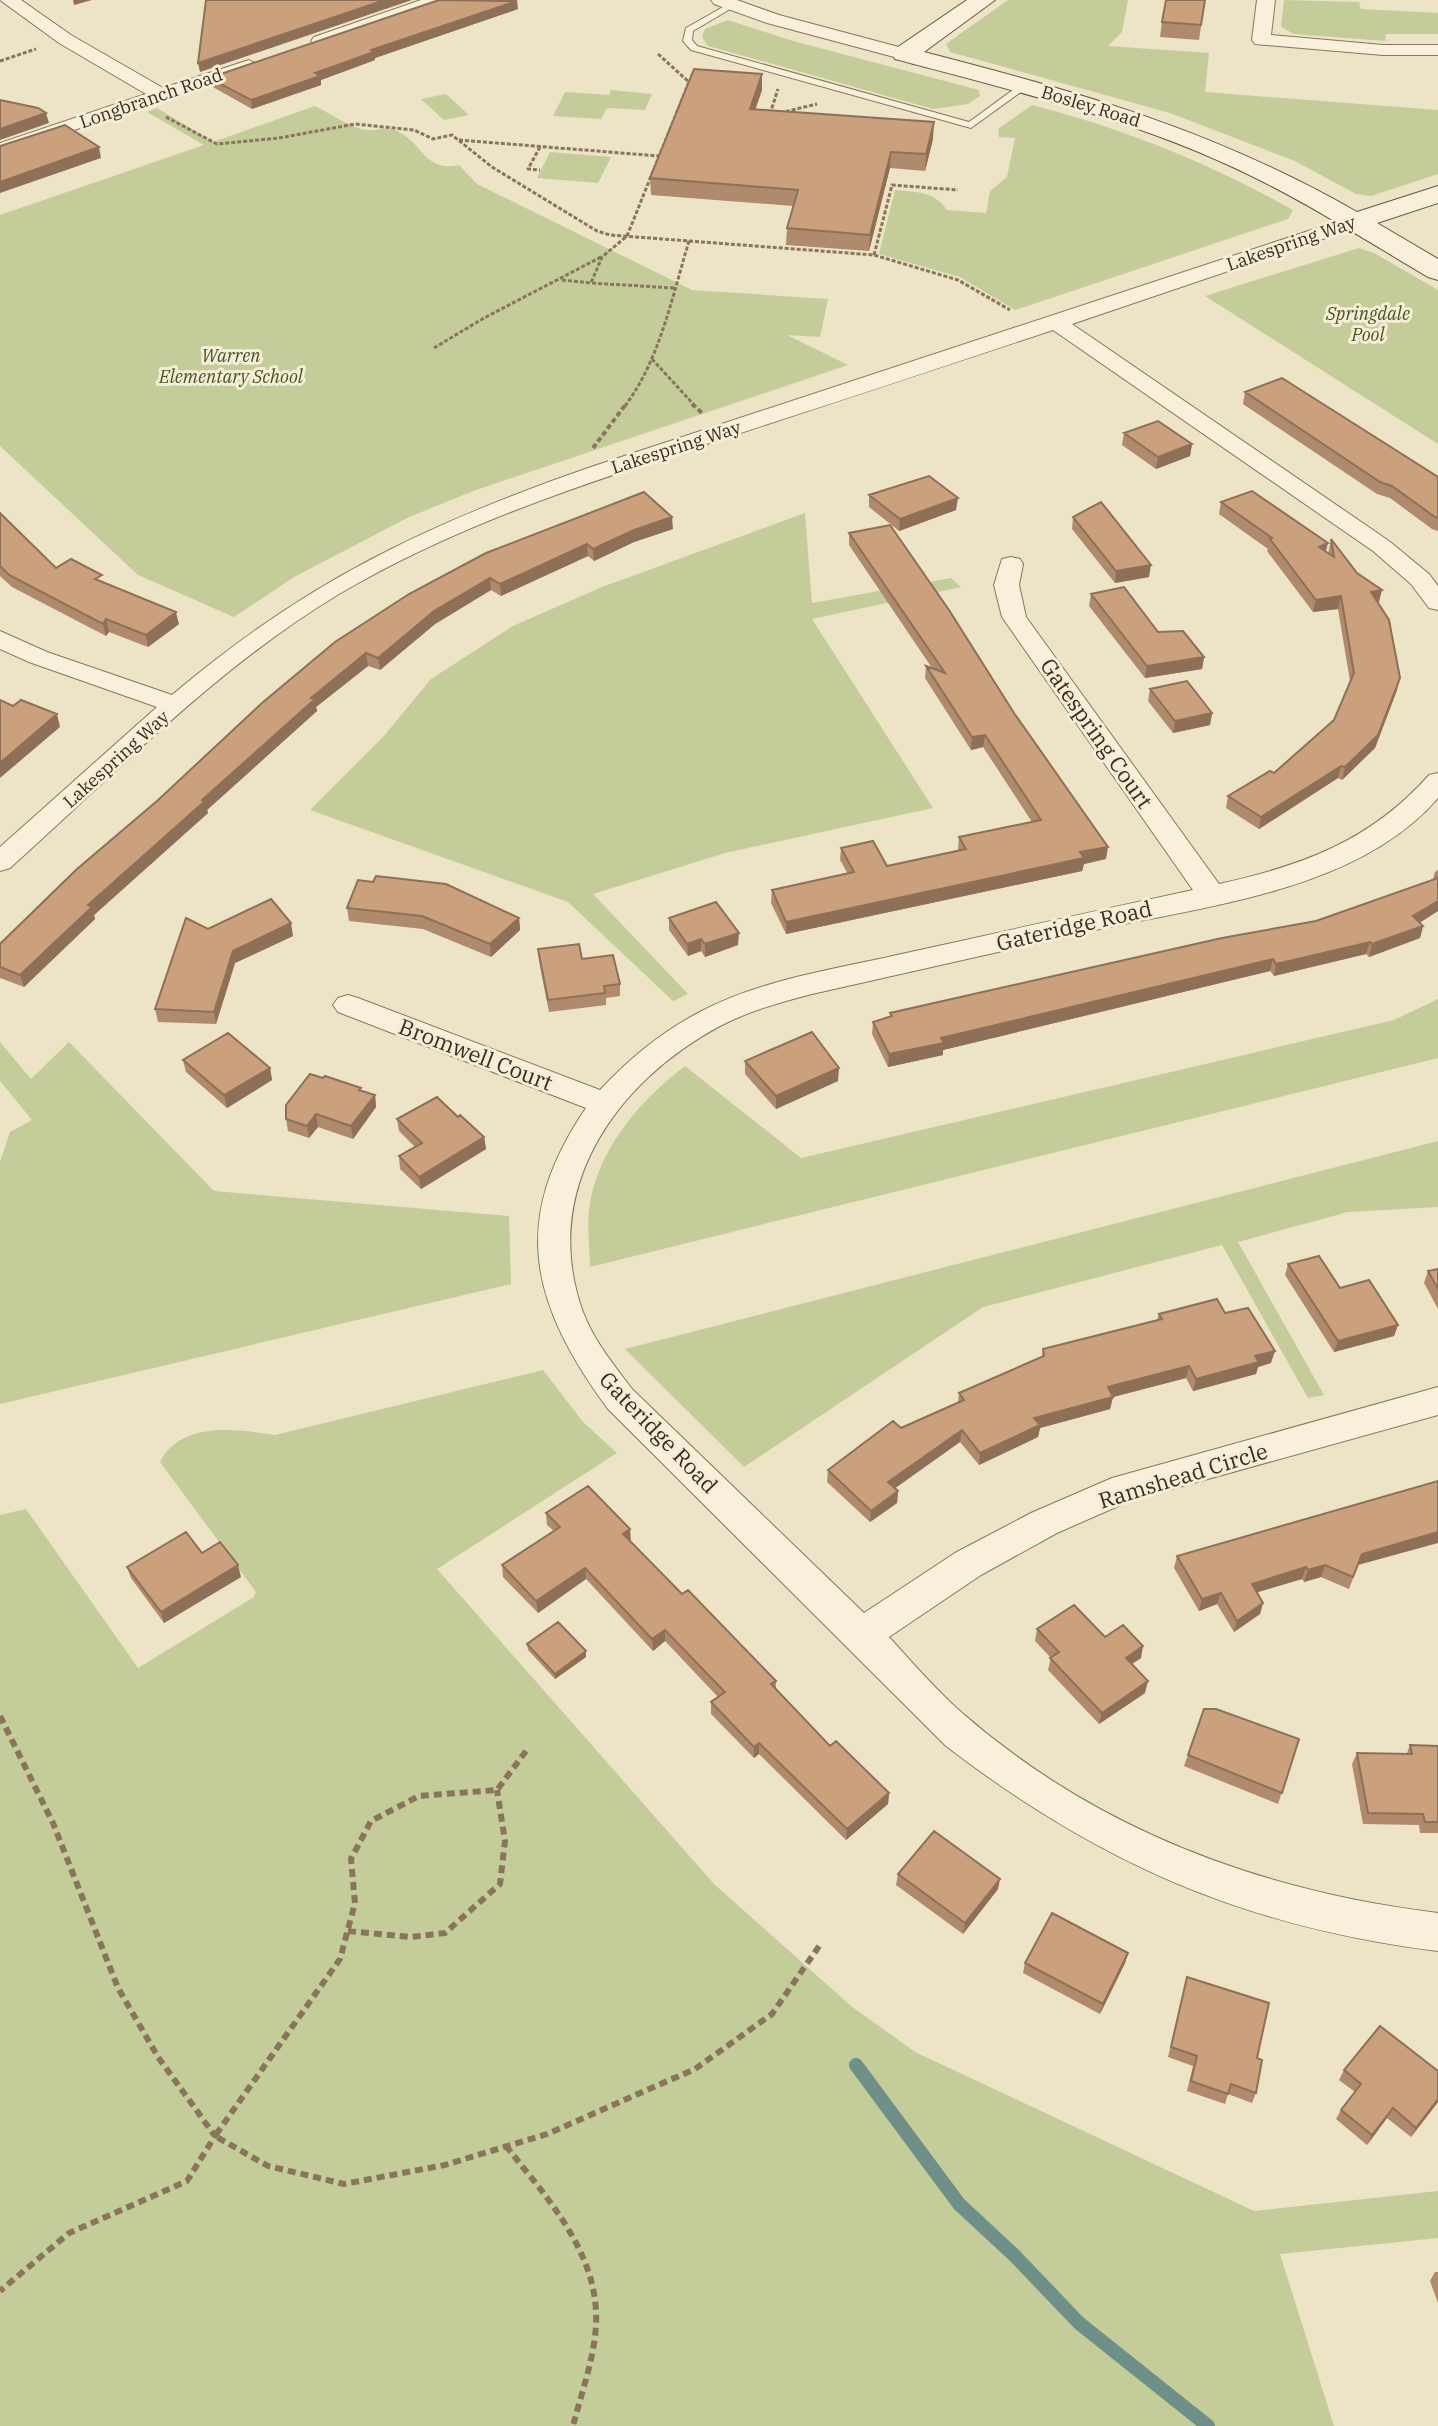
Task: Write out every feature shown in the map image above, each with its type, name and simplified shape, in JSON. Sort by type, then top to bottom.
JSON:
[{"type":"street","points":[[9,0],[162,104]]},
{"type":"street","points":[[307,45],[438,0]]},
{"type":"street","points":[[904,54],[983,0]]},
{"type":"street","points":[[1266,0],[1261,40],[1383,50],[1438,50]]},
{"type":"street","name":"Bosley Road","points":[[727,3],[1134,118],[1209,146],[1280,180],[1438,271]]},
{"type":"street","name":"Longbranch Road","points":[[0,149],[162,104],[263,60]]},
{"type":"street","name":"Lakespring Way","points":[[0,862],[177,705],[271,629],[378,562],[502,507],[604,471],[1438,194]]},
{"type":"street","points":[[1046,325],[1381,546],[1420,579],[1438,603]]},
{"type":"street","name":"Gatespring Court","points":[[1011,564],[1006,576],[1006,591],[1014,617],[1211,894]]},
{"type":"street","points":[[0,639],[38,657],[177,705]]},
{"type":"street","name":"Gateridge Road","points":[[1438,781],[1406,816],[1368,842],[1335,860],[1287,878],[766,995],[709,1019],[670,1043],[631,1074],[603,1103],[566,1171],[554,1213],[554,1256],[565,1309],[588,1355],[620,1399],[958,1733],[1033,1788],[1119,1840],[1211,1882],[1316,1913],[1438,1932]]},
{"type":"street","name":"Bromwell Court","points":[[348,1005],[603,1103]]},
{"type":"street","name":"Ramshead Circle","points":[[862,1635],[968,1564],[1044,1523],[1124,1488],[1438,1401]]},
{"type":"lane","points":[[727,3],[689,30],[687,41],[694,48],[971,125],[1024,86]]},
{"type":"path","points":[[0,61],[36,49]]},
{"type":"path","points":[[658,54],[689,82],[704,83]]},
{"type":"path","points":[[759,120],[769,115],[778,88],[793,77]]},
{"type":"path","points":[[434,348],[621,244],[627,236],[689,82]]},
{"type":"path","points":[[162,104],[217,144],[279,138],[355,124],[414,130],[433,139],[452,135],[492,167],[597,231],[874,255],[958,280],[1046,325]]},
{"type":"path","points":[[458,140],[659,156]]},
{"type":"path","points":[[540,147],[528,169],[540,170]]},
{"type":"path","points":[[874,255],[892,185],[958,190]]},
{"type":"path","points":[[604,471],[587,455],[639,387],[652,359],[689,241]]},
{"type":"path","points":[[591,283],[602,257]]},
{"type":"path","points":[[561,280],[674,288]]},
{"type":"path","points":[[652,359],[675,388],[724,432]]},
{"type":"path","points":[[0,1716],[53,1823],[118,1988],[158,2057],[215,2136],[268,2166],[344,2184],[445,2165],[547,2134],[695,2069],[772,2014],[822,1942]]},
{"type":"path","points":[[348,1931],[411,1937],[445,1933],[500,1884],[505,1841],[497,1790],[526,1751]]},
{"type":"path","points":[[0,2291],[69,2233],[187,2181],[215,2136],[340,1959],[355,1903],[351,1859],[371,1821],[419,1796],[497,1790]]},
{"type":"path","points":[[506,2146],[552,2205],[588,2267],[596,2312],[573,2426]]},
{"type":"green space","points":[[1008,0],[1128,0],[1122,32],[1108,46],[1209,53],[1205,92],[1438,110],[1438,174],[1371,196],[1356,194],[1295,161],[1170,113],[950,52],[946,44]]},
{"type":"green space","points":[[1284,0],[1359,2],[1361,9],[1438,13],[1438,34],[1386,34],[1385,41],[1294,34],[1281,27]]},
{"type":"green space","points":[[728,20],[793,41],[979,90],[980,96],[968,104],[933,109],[708,46],[702,37],[705,29]]},
{"type":"green space","points":[[611,90],[652,94],[645,110],[607,108],[601,119],[553,116],[565,92],[609,95]]},
{"type":"green space","points":[[446,94],[469,115],[444,120],[421,99]]},
{"type":"green space","points":[[1032,105],[1166,149],[1230,177],[1293,210],[1288,219],[1015,310],[960,277],[879,254],[895,190],[931,196],[947,210],[986,213],[990,191],[1007,177],[1015,138],[999,137],[998,129]]},
{"type":"green space","name":"Warren Elementary School","points":[[315,106],[361,129],[397,131],[431,161],[439,165],[459,165],[477,184],[692,290],[828,299],[820,337],[787,335],[848,365],[476,490],[409,517],[294,577],[234,617],[138,575],[0,446],[0,215],[204,145],[147,112],[157,108],[213,142]]},
{"type":"green space","points":[[550,152],[611,157],[598,183],[537,178]]},
{"type":"green space","name":"Springdale Pool","points":[[1359,248],[1374,253],[1438,290],[1438,444],[1205,296]]},
{"type":"green space","points":[[805,513],[812,603],[951,578],[961,587],[812,619],[933,808],[725,853],[593,894],[688,994],[673,1001],[568,902],[310,810],[384,736],[431,679],[513,626],[602,587]]},
{"type":"green space","points":[[1438,999],[1438,1058],[590,1267],[589,1211],[600,1168],[636,1111],[685,1066],[801,1158],[1394,1020]]},
{"type":"green space","points":[[0,1042],[31,1079],[69,1042],[214,1191],[509,1216],[511,1284],[0,1404],[0,1162],[10,1132],[32,1120],[0,1081]]},
{"type":"green space","points":[[1438,1141],[1438,1207],[1348,1212],[1238,1242],[1324,1395],[1308,1398],[1222,1245],[983,1307],[744,1467],[625,1349]]},
{"type":"green space","points":[[543,1370],[583,1422],[617,1453],[437,1569],[714,1884],[851,2006],[915,2052],[1254,2211],[1438,2191],[1438,2238],[1280,2254],[1334,2426],[0,2426],[0,1515],[26,1509],[138,1668],[254,1597],[256,1592],[160,1462],[169,1449],[181,1440],[195,1434],[227,1430],[275,1435]]},
{"type":"building","points":[[206,0],[385,0],[198,63]]},
{"type":"building","points":[[439,0],[517,1],[371,50],[374,52],[315,73],[320,76],[251,100],[209,78]]},
{"type":"building","points":[[1166,0],[1205,0],[1201,25],[1162,22]]},
{"type":"building","points":[[694,69],[762,74],[750,109],[934,122],[926,154],[891,152],[870,235],[787,228],[798,190],[650,178]]},
{"type":"building","points":[[0,100],[38,108],[46,113],[0,129]]},
{"type":"building","points":[[65,125],[99,147],[0,182],[0,146]]},
{"type":"building","points":[[1282,378],[1438,477],[1438,518],[1245,392]]},
{"type":"building","points":[[1158,421],[1192,444],[1158,457],[1124,433]]},
{"type":"building","points":[[929,476],[958,498],[900,519],[869,495]]},
{"type":"building","points":[[1252,491],[1328,543],[1319,547],[1334,557],[1331,539],[1357,573],[1382,590],[1371,592],[1389,620],[1400,678],[1378,735],[1345,767],[1341,766],[1261,817],[1228,796],[1270,771],[1274,773],[1334,720],[1354,673],[1341,596],[1316,600],[1272,538],[1221,502]]},
{"type":"building","points":[[644,492],[672,517],[593,549],[587,544],[500,584],[490,578],[434,611],[378,658],[366,653],[311,698],[315,699],[88,905],[92,907],[20,975],[0,967],[0,944],[77,869],[157,801],[262,703],[335,642],[409,594],[486,553]]},
{"type":"building","points":[[1101,502],[1151,565],[1116,571],[1073,517]]},
{"type":"building","points":[[0,513],[56,568],[71,559],[102,575],[95,579],[176,612],[146,635],[106,619],[103,624],[9,575],[0,566]]},
{"type":"building","points":[[890,525],[949,610],[1014,713],[1108,847],[1080,852],[1084,858],[786,922],[772,890],[854,872],[841,848],[873,841],[887,866],[966,849],[959,837],[1041,820],[985,735],[972,737],[926,666],[945,673],[849,533]]},
{"type":"building","points":[[1124,587],[1158,632],[1183,631],[1204,657],[1147,666],[1091,594]]},
{"type":"building","points":[[1187,681],[1212,713],[1175,721],[1150,689]]},
{"type":"building","points":[[0,700],[13,706],[21,700],[57,714],[0,763]]},
{"type":"building","points":[[376,876],[446,884],[519,918],[490,944],[422,916],[347,908],[358,880],[373,882]]},
{"type":"building","points":[[1438,878],[1438,901],[1413,916],[1423,926],[1372,944],[1276,964],[1273,959],[941,1038],[944,1043],[889,1054],[873,1022],[892,1016],[890,1013],[1222,938],[1316,921]]},
{"type":"building","points":[[271,899],[291,923],[233,951],[214,1012],[155,1009],[186,918],[208,929]]},
{"type":"building","points":[[716,902],[739,933],[705,944],[701,939],[687,944],[669,918]]},
{"type":"building","points":[[579,944],[582,959],[613,955],[620,984],[604,986],[605,993],[548,1000],[538,949]]},
{"type":"building","points":[[812,1032],[839,1068],[776,1096],[745,1061]]},
{"type":"building","points":[[228,1033],[270,1068],[224,1095],[183,1060]]},
{"type":"building","points":[[310,1074],[325,1076],[375,1095],[351,1126],[316,1114],[307,1126],[286,1119],[286,1105]]},
{"type":"building","points":[[437,1097],[484,1137],[419,1177],[399,1156],[422,1143],[397,1119]]},
{"type":"building","points":[[1319,1256],[1340,1288],[1369,1280],[1398,1325],[1338,1341],[1288,1264]]},
{"type":"building","points":[[1438,1269],[1438,1289],[1428,1271]]},
{"type":"building","points":[[1217,1299],[1225,1313],[1248,1308],[1275,1351],[1255,1356],[1259,1362],[1196,1379],[1189,1366],[1108,1387],[1113,1397],[1034,1418],[1040,1425],[980,1453],[962,1430],[888,1482],[898,1491],[871,1511],[828,1470],[893,1421],[901,1428],[964,1400],[959,1393],[1044,1356],[1043,1349],[1162,1319],[1159,1314]]},
{"type":"building","points":[[1438,1481],[1438,1532],[1362,1554],[1353,1577],[1325,1565],[1308,1570],[1306,1567],[1252,1584],[1263,1603],[1237,1621],[1221,1593],[1202,1599],[1177,1556]]},
{"type":"building","points":[[588,1486],[630,1529],[623,1534],[682,1594],[688,1590],[776,1681],[771,1684],[830,1746],[836,1741],[889,1793],[847,1829],[759,1743],[754,1747],[711,1702],[725,1692],[665,1630],[652,1639],[585,1568],[536,1601],[502,1565],[560,1527],[546,1513]]},
{"type":"building","points":[[186,1532],[202,1553],[220,1542],[238,1565],[161,1612],[127,1567]]},
{"type":"building","points":[[1074,1605],[1105,1637],[1123,1625],[1143,1646],[1126,1658],[1148,1681],[1102,1713],[1050,1658],[1059,1652],[1037,1629]]},
{"type":"building","points":[[558,1622],[586,1651],[555,1674],[527,1644]]},
{"type":"building","points":[[1204,1709],[1216,1709],[1299,1739],[1282,1793],[1188,1755]]},
{"type":"building","points":[[1410,1745],[1438,1746],[1438,1822],[1425,1822],[1423,1814],[1368,1813],[1357,1753],[1412,1754]]},
{"type":"building","points":[[934,1831],[1000,1879],[965,1923],[898,1874]]},
{"type":"building","points":[[1052,1913],[1128,1953],[1103,2004],[1025,1963]]},
{"type":"building","points":[[1187,1977],[1269,2003],[1257,2058],[1262,2060],[1256,2093],[1231,2084],[1228,2094],[1191,2081],[1197,2056],[1171,2047]]},
{"type":"building","points":[[1380,2026],[1438,2071],[1438,2099],[1416,2128],[1393,2108],[1372,2135],[1341,2110],[1361,2084],[1344,2070]]},
{"type":"waterway","points":[[856,2065],[959,2204],[1014,2255],[1079,2323],[1208,2426]]}]
